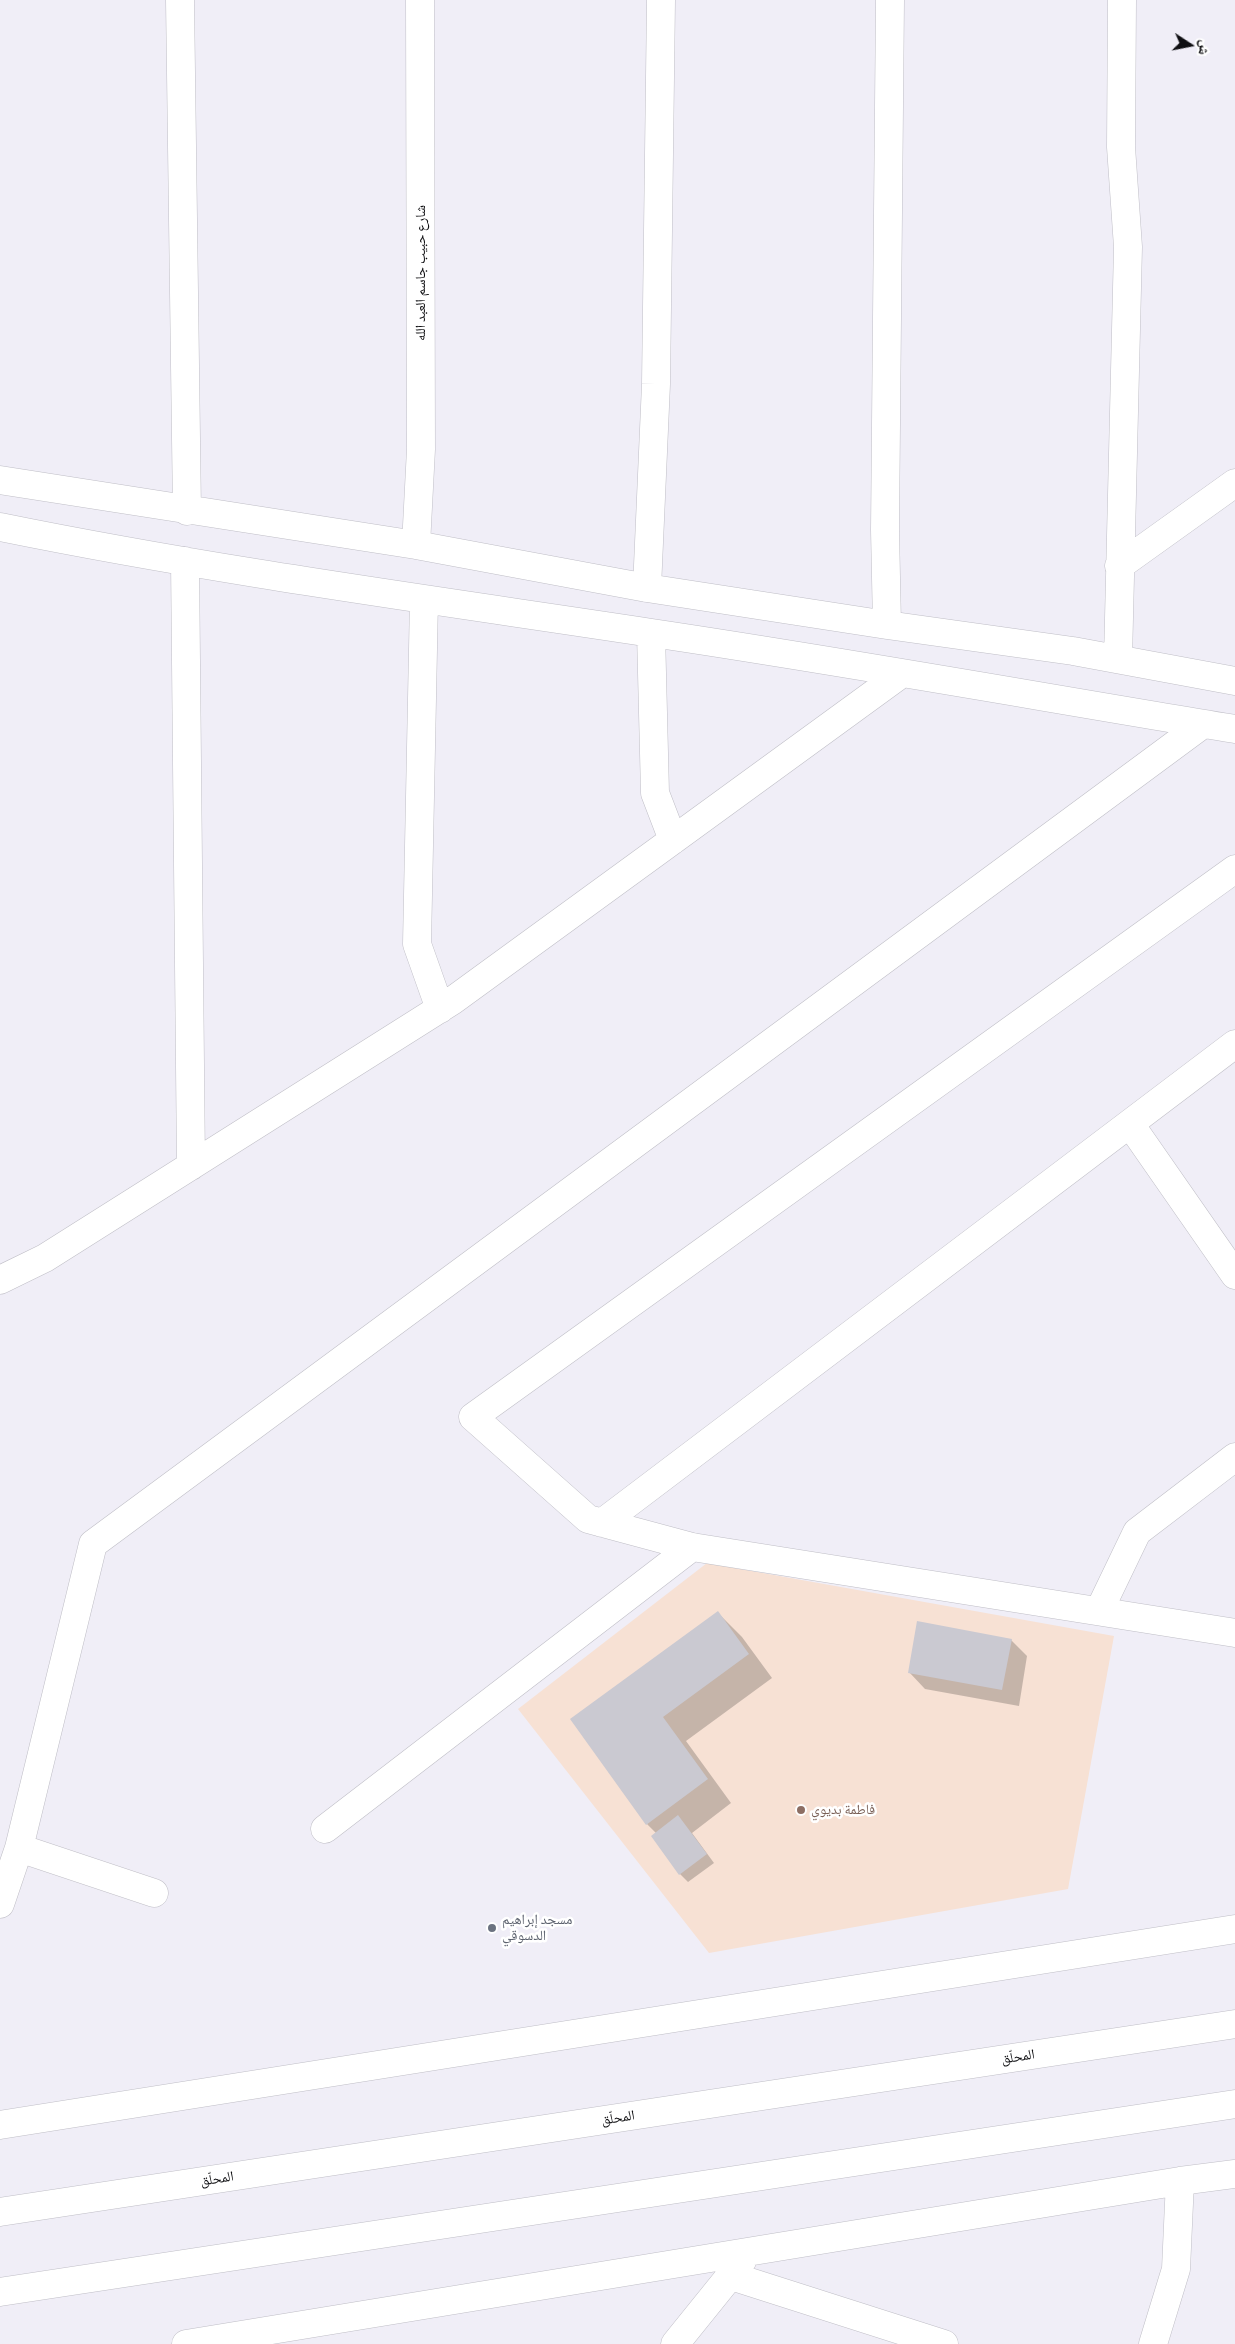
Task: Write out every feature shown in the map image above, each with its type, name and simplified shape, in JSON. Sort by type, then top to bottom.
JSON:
[{"type":"street","points":[[180,0],[187,511]]},
{"type":"street","name":"شارع حبيب جاسم العبد الله","points":[[416,545],[421,449],[420,0]]},
{"type":"street","points":[[647,588],[656,384],[661,0]]},
{"type":"street","points":[[886,625],[885,530],[890,0]]},
{"type":"street","points":[[1118,659],[1128,247],[1121,147],[1122,0]]},
{"type":"street","points":[[0,480],[187,511],[416,545],[647,588],[886,625],[1073,651],[1235,681]]},
{"type":"street","points":[[1119,566],[1235,483]]},
{"type":"street","points":[[0,527],[86,545],[424,600],[651,632],[1235,730]]},
{"type":"street","points":[[185,561],[191,1166]]},
{"type":"street","points":[[424,600],[417,944],[440,1009]]},
{"type":"street","points":[[651,632],[655,793],[673,840]]},
{"type":"street","points":[[0,1280],[45,1258],[440,1009],[901,674]]},
{"type":"street","points":[[0,1904],[19,1848],[93,1544],[1203,724]]},
{"type":"street","points":[[1235,869],[473,1417],[588,1519],[602,1523],[692,1547],[1235,1633]]},
{"type":"street","points":[[602,1523],[1235,1044]]},
{"type":"street","points":[[1130,1124],[1235,1275]]},
{"type":"street","points":[[1099,1612],[1137,1532],[1235,1457]]},
{"type":"street","points":[[325,1829],[692,1547]]},
{"type":"street","points":[[19,1848],[154,1893]]},
{"type":"street","points":[[0,2125],[1235,1930]]},
{"type":"street","name":"المحلّق","points":[[0,2212],[1235,2024]]},
{"type":"street","points":[[0,2292],[1235,2104]]},
{"type":"street","points":[[186,2344],[1180,2181],[1235,2174]]},
{"type":"street","points":[[1153,2344],[1176,2269],[1180,2181]]},
{"type":"street","points":[[675,2344],[749,2252]]},
{"type":"street","points":[[731,2276],[944,2344]]},
{"type":"shaded area","points":[[707,1563],[1114,1636],[1068,1889],[709,1953],[518,1709]]},
{"type":"building","points":[[718,1611],[749,1654],[663,1717],[708,1779],[646,1825],[570,1719]]},
{"type":"building","points":[[917,1621],[1012,1639],[1002,1690],[908,1673]]},
{"type":"building","points":[[678,1815],[707,1854],[679,1875],[651,1836]]},
{"type":"place","name":"فاطمة بديوي","points":[[801,1810]]},
{"type":"place","name":"مسجد إبراهيم الدسوقي","points":[[492,1928]]}]
